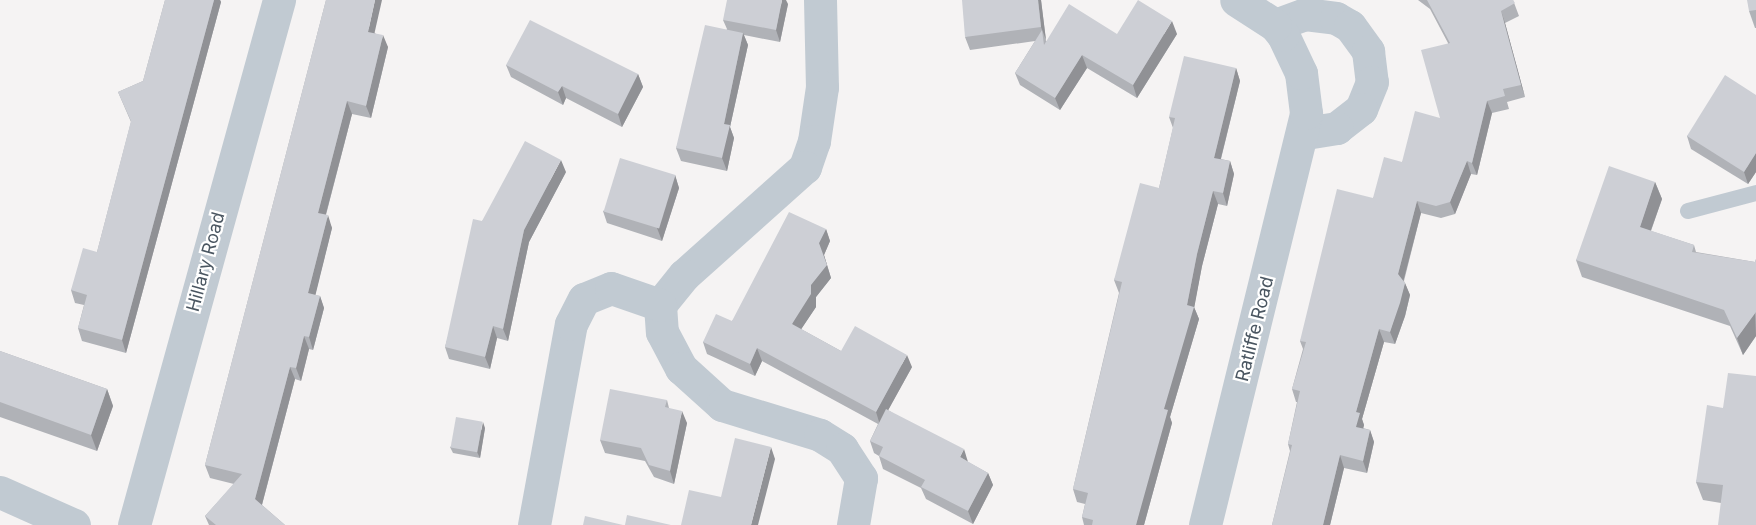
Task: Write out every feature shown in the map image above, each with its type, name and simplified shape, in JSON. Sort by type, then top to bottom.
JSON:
[{"type":"street","name":"Hillary Road","points":[[134,525],[279,0]]},
{"type":"street","points":[[820,0],[822,87],[814,141],[805,167],[684,275],[660,305],[662,332],[681,368],[722,405],[820,435],[842,449],[861,478],[853,525]]},
{"type":"street","points":[[1236,0],[1275,24],[1305,14],[1336,18],[1350,26],[1368,51],[1372,82],[1360,109],[1337,128],[1304,133]]},
{"type":"street","name":"Ratliffe Road","points":[[1205,525],[1304,133],[1306,103],[1301,73],[1275,24]]},
{"type":"street","points":[[534,525],[572,324],[584,299],[611,288],[660,305]]},
{"type":"street","points":[[0,492],[74,525]]},
{"type":"lane","points":[[1688,211],[1756,193]]},
{"type":"building","points":[[165,0],[214,0],[122,340],[78,328],[87,295],[71,290],[83,248],[97,252],[131,121],[118,92],[143,81]]},
{"type":"building","points":[[326,0],[375,0],[368,32],[383,35],[366,106],[347,101],[318,213],[328,215],[308,293],[320,296],[309,337],[304,336],[296,368],[290,367],[255,499],[285,525],[216,525],[205,516],[242,474],[205,465]]},
{"type":"building","points":[[727,0],[782,0],[776,30],[723,20]]},
{"type":"building","points":[[962,0],[1038,0],[1041,27],[965,37]]},
{"type":"building","points":[[1138,0],[1172,21],[1133,85],[1082,55],[1055,98],[1015,73],[1042,30],[1044,45],[1069,4],[1117,34]]},
{"type":"building","points":[[1427,0],[1513,0],[1515,3],[1501,11],[1521,85],[1503,89],[1505,96],[1487,101],[1472,163],[1467,161],[1450,202],[1436,206],[1417,201],[1398,274],[1405,283],[1400,303],[1390,332],[1379,329],[1356,412],[1360,413],[1356,427],[1370,430],[1363,461],[1340,455],[1323,525],[1272,525],[1292,445],[1288,444],[1300,391],[1292,389],[1306,342],[1300,341],[1337,189],[1373,198],[1384,157],[1402,162],[1415,111],[1440,118],[1421,50],[1450,43]]},
{"type":"building","points":[[1747,0],[1756,0],[1756,10],[1749,11]]},
{"type":"building","points":[[530,20],[638,74],[618,114],[562,86],[558,92],[506,65]]},
{"type":"building","points":[[705,25],[743,33],[724,124],[730,125],[722,158],[676,148]]},
{"type":"building","points":[[1184,56],[1236,68],[1214,158],[1230,161],[1223,193],[1213,191],[1187,305],[1194,307],[1164,409],[1168,410],[1136,525],[1092,525],[1093,520],[1082,517],[1088,493],[1073,489],[1122,282],[1114,280],[1140,183],[1159,188],[1175,118],[1169,117]]},
{"type":"building","points":[[1725,75],[1756,95],[1756,153],[1744,172],[1687,136]]},
{"type":"building","points":[[525,141],[561,160],[524,230],[503,329],[493,326],[485,357],[445,347],[473,219],[482,221]]},
{"type":"building","points":[[620,158],[675,175],[659,229],[604,212]]},
{"type":"building","points":[[1609,166],[1655,182],[1640,227],[1694,245],[1692,252],[1755,262],[1756,259],[1756,312],[1737,338],[1724,310],[1576,260]]},
{"type":"building","points":[[789,212],[826,229],[819,243],[827,265],[811,285],[811,294],[792,324],[841,351],[855,326],[907,355],[876,412],[757,348],[750,364],[703,342],[716,314],[732,321]]},
{"type":"building","points":[[0,351],[107,389],[91,435],[0,402]]},
{"type":"building","points":[[1728,373],[1756,376],[1756,525],[1718,525],[1723,485],[1696,482],[1707,405],[1723,408]]},
{"type":"building","points":[[610,389],[667,400],[665,407],[682,411],[670,471],[649,465],[641,448],[600,440]]},
{"type":"building","points":[[886,409],[964,449],[960,457],[988,473],[968,511],[921,487],[925,480],[879,456],[883,447],[870,441]]},
{"type":"building","points":[[456,417],[483,422],[477,452],[451,448]]},
{"type":"building","points":[[735,438],[771,447],[751,525],[681,525],[689,490],[721,497]]},
{"type":"building","points":[[627,515],[671,525],[625,525]]},
{"type":"building","points":[[585,516],[623,525],[583,525]]}]
